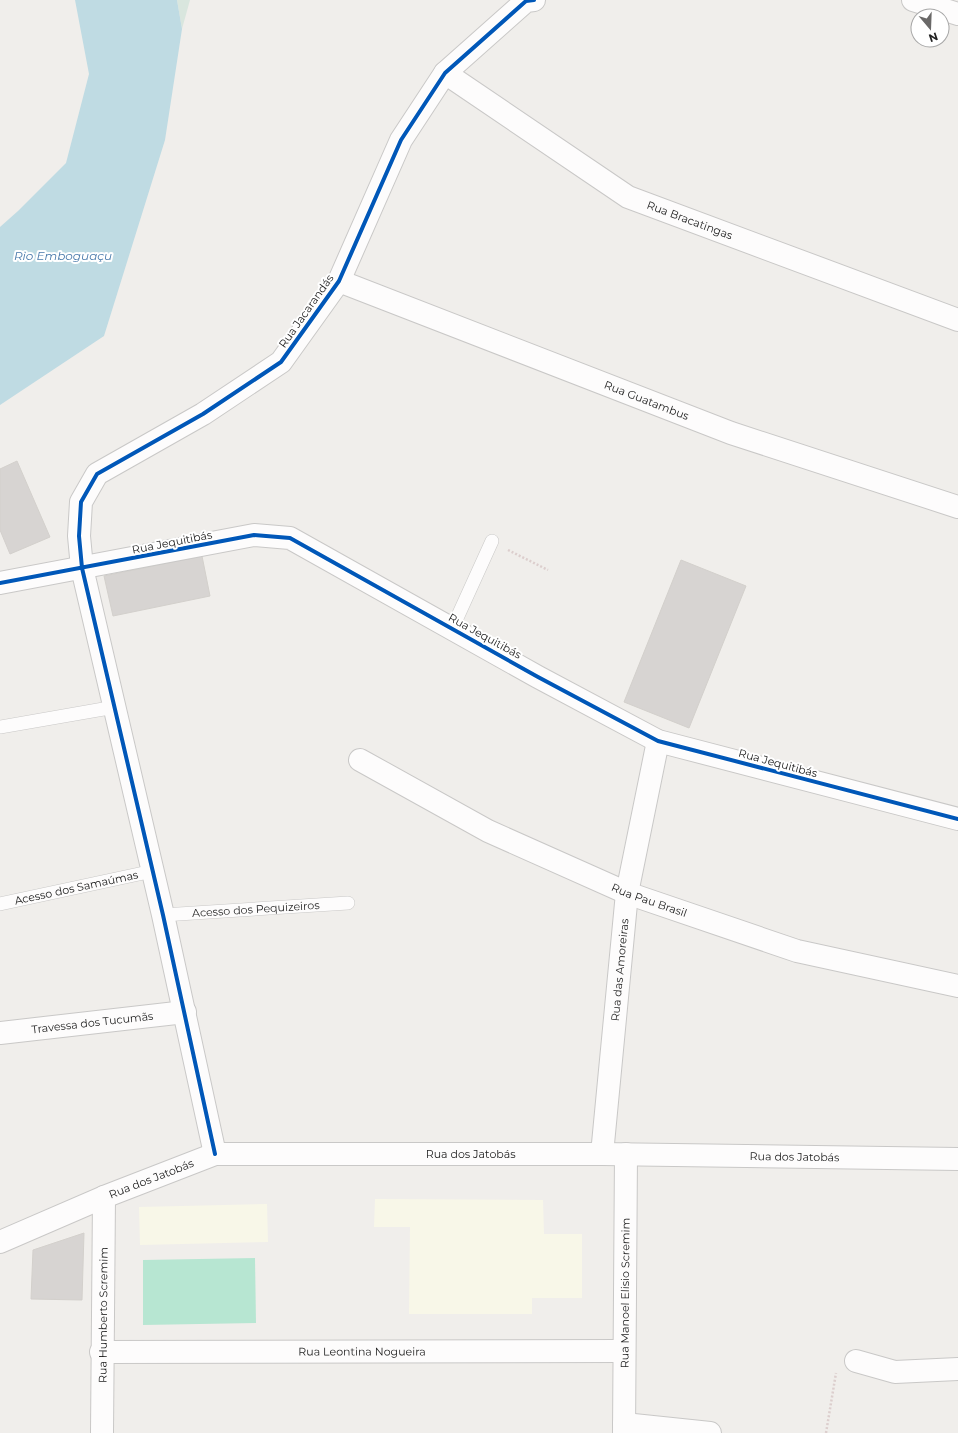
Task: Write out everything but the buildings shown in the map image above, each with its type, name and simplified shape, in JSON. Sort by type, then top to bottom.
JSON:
[{"type":"street","name":"Rua Jacarandás","points":[[215,1154],[153,870],[82,568],[79,536],[81,502],[97,474],[203,414],[281,362],[339,281],[401,140],[445,73],[529,0]]},
{"type":"street","points":[[914,0],[958,14]]},
{"type":"street","name":"Rua Bracatingas","points":[[445,73],[628,197],[958,320]]},
{"type":"street","name":"Rua Guatambus","points":[[339,281],[731,433],[958,507]]},
{"type":"street","name":"Rua Jequitibás","points":[[0,583],[254,535],[290,538],[452,629],[658,741],[958,819]]},
{"type":"street","name":"Rua das Amoreiras","points":[[602,1154],[627,893],[658,741]]},
{"type":"street","name":"Rua Pau Brasil","points":[[360,760],[488,831],[627,893],[797,951],[958,986]]},
{"type":"street","name":"Travessa dos Tucumãs","points":[[0,1033],[185,1012]]},
{"type":"street","name":"Rua dos Jatobás","points":[[0,1242],[104,1196],[215,1154],[626,1154],[958,1158]]},
{"type":"street","name":"Rua Manoel Elisio Scremim","points":[[624,1429],[623,1351],[626,1154]]},
{"type":"street","name":"Rua Humberto Scremim","points":[[102,1433],[104,1196]]},
{"type":"street","name":"Rua Leontina Nogueira","points":[[102,1352],[623,1351]]},
{"type":"street","points":[[856,1361],[895,1372],[958,1369]]},
{"type":"street","points":[[624,1429],[710,1433]]},
{"type":"lane","points":[[452,629],[492,541]]},
{"type":"lane","points":[[0,727],[115,707]]},
{"type":"lane","name":"Acesso dos Samaúmas","points":[[0,904],[153,870]]},
{"type":"lane","name":"Acesso dos Pequizeiros","points":[[163,915],[348,903]]},
{"type":"path","points":[[492,541],[548,570]]},
{"type":"path","points":[[826,1433],[837,1370],[856,1361]]},
{"type":"shaded area","points":[[177,0],[190,0],[182,29]]},
{"type":"shaded area","points":[[375,1199],[543,1200],[544,1234],[582,1234],[582,1298],[532,1298],[532,1314],[409,1314],[410,1227],[374,1227]]},
{"type":"shaded area","points":[[267,1204],[268,1242],[140,1245],[139,1207]]},
{"type":"green space","points":[[255,1258],[256,1323],[143,1325],[143,1260]]},
{"type":"water","name":"Rio Emboguaçu","points":[[75,0],[177,0],[182,29],[165,140],[104,336],[0,405],[0,227],[66,163],[89,74]]},
{"type":"cycle path","points":[[215,1154],[163,915],[82,568],[79,536],[81,502],[97,474],[203,414],[281,362],[339,281],[401,140],[445,73],[526,1],[534,0]]},
{"type":"cycle path","points":[[0,583],[254,535],[290,538],[538,677],[658,741],[958,819]]}]
